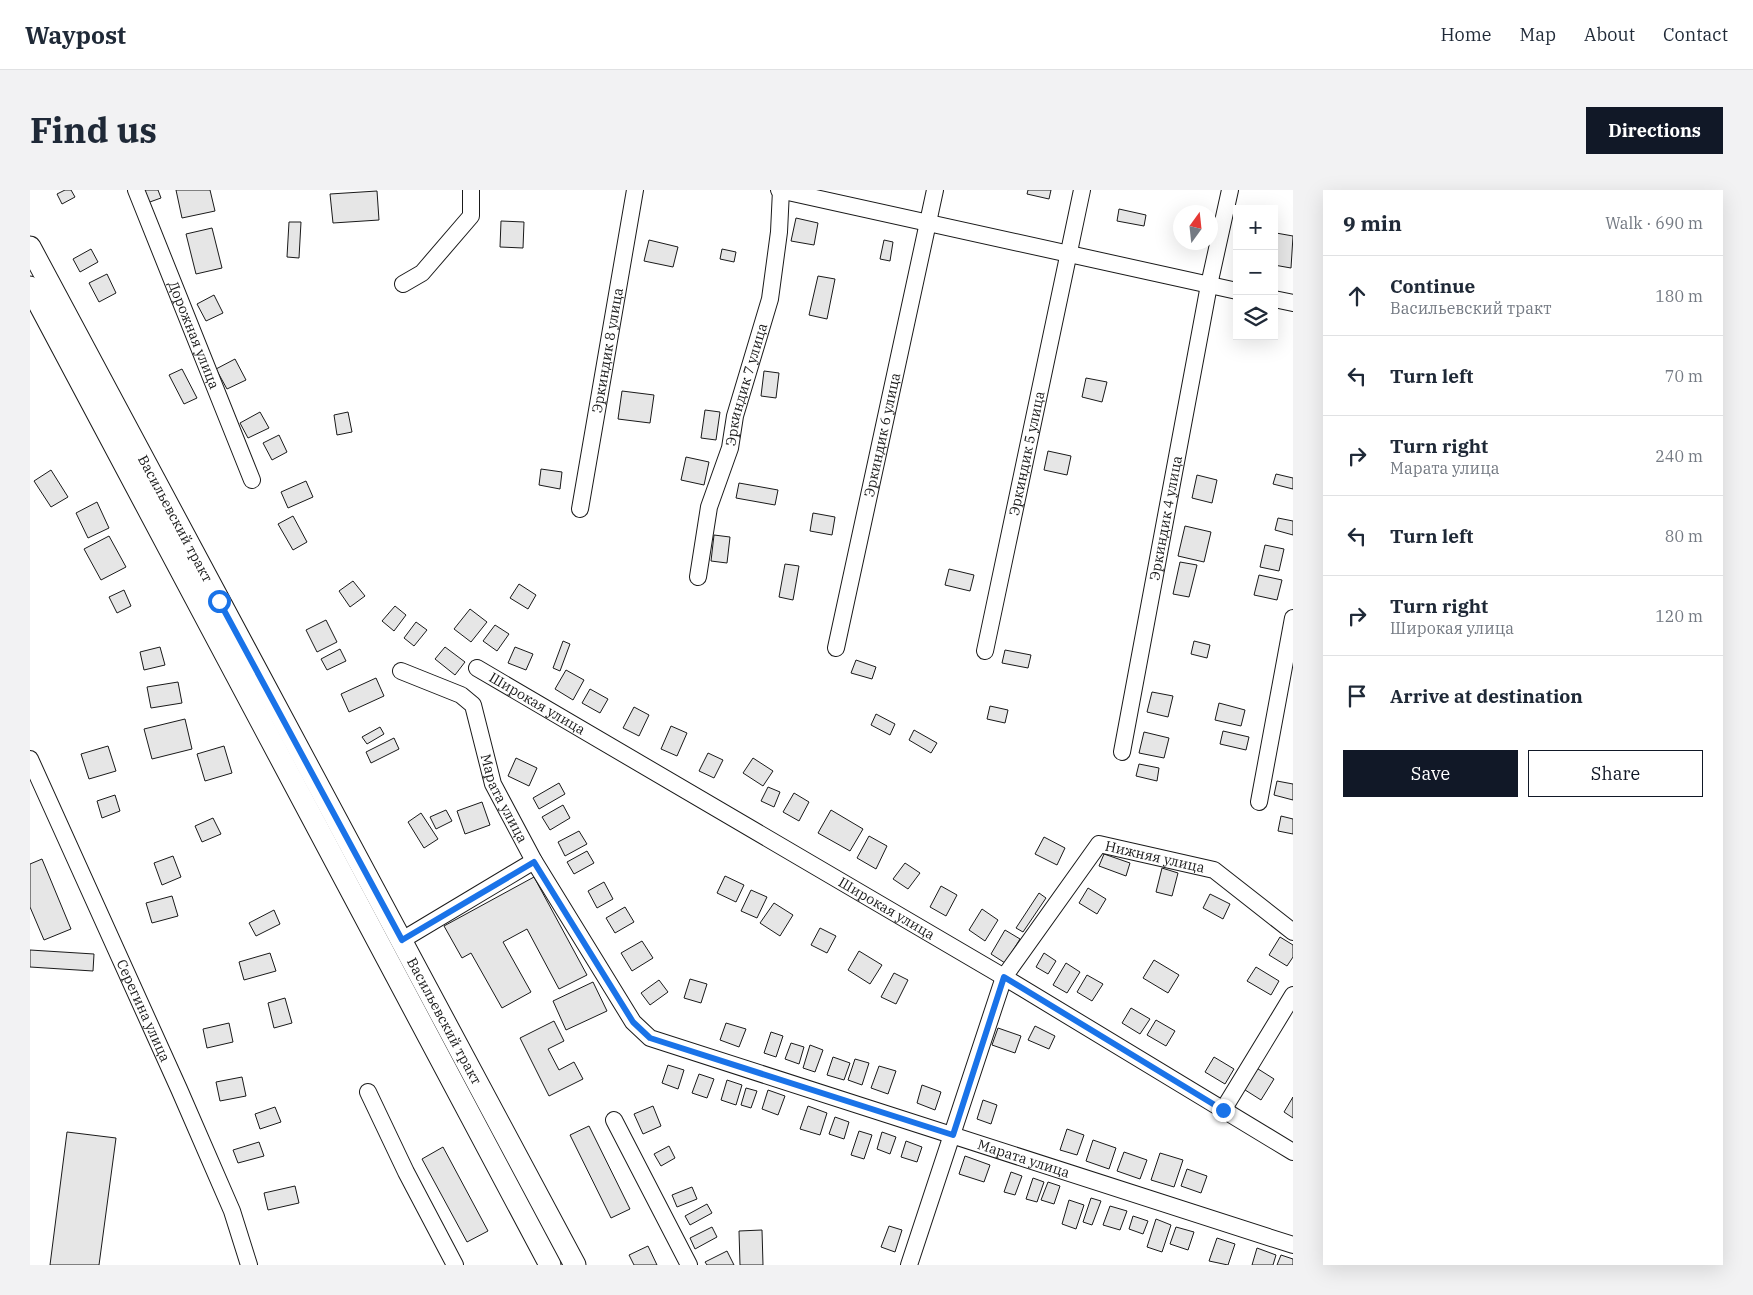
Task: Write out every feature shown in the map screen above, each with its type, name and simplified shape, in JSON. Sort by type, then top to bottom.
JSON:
[{"type":"main road","name":"Васильевский тракт","points":[[30,247],[575,1265]]},
{"type":"main road","name":"Васильевский тракт","points":[[30,287],[550,1265]]},
{"type":"street","name":"Дорожная улица","points":[[136,190],[252,480]]},
{"type":"street","points":[[403,284],[422,273],[471,216],[471,190]]},
{"type":"street","name":"Эркиндик 8 улица","points":[[580,509],[635,190]]},
{"type":"street","points":[[780,190],[1233,290]]},
{"type":"street","name":"Эркиндик 7 улица","points":[[698,578],[709,507],[730,448],[735,416],[770,299],[779,232],[780,190]]},
{"type":"street","name":"Эркиндик 6 улица","points":[[836,648],[934,190]]},
{"type":"street","name":"Эркиндик 5 улица","points":[[985,651],[1082,190]]},
{"type":"street","name":"Эркиндик 4 улица","points":[[1122,752],[1209,285],[1230,190]]},
{"type":"street","points":[[1278,300],[1293,302]]},
{"type":"street","points":[[1259,802],[1293,618]]},
{"type":"street","name":"Широкая улица","points":[[477,668],[1004,977],[1293,1152]]},
{"type":"street","name":"Марата улица","points":[[401,671],[455,693],[473,705],[493,784],[534,862],[633,1022],[650,1038],[1293,1245]]},
{"type":"street","name":"Серегина улица","points":[[30,759],[232,1211],[249,1265]]},
{"type":"street","name":"Нижняя улица","points":[[1004,977],[1099,844],[1214,870],[1293,932]]},
{"type":"street","points":[[402,940],[534,862]]},
{"type":"street","points":[[909,1265],[1004,977]]},
{"type":"street","points":[[1223,1110],[1293,995]]},
{"type":"street","points":[[368,1092],[406,1172],[455,1265]]},
{"type":"street","points":[[614,1120],[689,1265]]},
{"type":"building","points":[[65,190],[71,190],[75,197],[62,204],[57,194]]},
{"type":"building","points":[[142,190],[158,190],[161,198],[147,203]]},
{"type":"building","points":[[176,190],[210,190],[215,211],[182,218]]},
{"type":"building","points":[[1028,190],[1051,190],[1049,199],[1027,194]]},
{"type":"building","points":[[377,191],[379,220],[333,223],[330,194]]},
{"type":"building","points":[[1119,209],[1146,215],[1144,226],[1117,221]]},
{"type":"building","points":[[796,218],[818,223],[814,245],[791,241]]},
{"type":"building","points":[[501,221],[524,222],[523,248],[500,247]]},
{"type":"building","points":[[289,222],[301,222],[299,258],[287,257]]},
{"type":"building","points":[[212,228],[222,268],[196,274],[186,234]]},
{"type":"building","points":[[1278,233],[1293,236],[1291,268],[1278,266]]},
{"type":"building","points":[[649,240],[678,247],[673,267],[644,261]]},
{"type":"building","points":[[884,240],[893,242],[890,261],[880,259]]},
{"type":"building","points":[[91,249],[98,262],[80,272],[73,259]]},
{"type":"building","points":[[722,249],[736,252],[734,262],[720,259]]},
{"type":"building","points":[[107,274],[116,293],[99,302],[89,283]]},
{"type":"building","points":[[818,276],[835,279],[827,319],[809,315]]},
{"type":"building","points":[[214,295],[223,313],[206,321],[197,304]]},
{"type":"building","points":[[235,359],[246,380],[227,389],[216,369]]},
{"type":"building","points":[[182,369],[197,398],[184,404],[169,375]]},
{"type":"building","points":[[764,371],[779,373],[776,398],[761,396]]},
{"type":"building","points":[[1086,378],[1107,382],[1102,402],[1082,397]]},
{"type":"building","points":[[622,391],[654,395],[650,423],[618,419]]},
{"type":"building","points":[[705,410],[720,412],[716,440],[701,438]]},
{"type":"building","points":[[260,412],[269,428],[248,438],[240,423]]},
{"type":"building","points":[[348,412],[352,432],[337,435],[334,415]]},
{"type":"building","points":[[279,435],[287,452],[272,460],[263,443]]},
{"type":"building","points":[[1048,451],[1071,456],[1067,475],[1044,470]]},
{"type":"building","points":[[686,457],[709,462],[704,485],[681,480]]},
{"type":"building","points":[[541,469],[562,472],[560,489],[539,485]]},
{"type":"building","points":[[51,470],[68,497],[51,507],[34,481]]},
{"type":"building","points":[[1276,474],[1293,478],[1293,489],[1273,484]]},
{"type":"building","points":[[1197,475],[1217,480],[1212,503],[1192,498]]},
{"type":"building","points":[[306,481],[313,497],[288,508],[281,492]]},
{"type":"building","points":[[739,483],[778,490],[775,505],[736,498]]},
{"type":"building","points":[[97,502],[109,528],[88,538],[76,513]]},
{"type":"building","points":[[813,513],[835,517],[832,535],[810,531]]},
{"type":"building","points":[[293,516],[307,542],[293,550],[278,524]]},
{"type":"building","points":[[1278,518],[1293,521],[1293,535],[1275,530]]},
{"type":"building","points":[[1185,526],[1211,532],[1204,562],[1178,556]]},
{"type":"building","points":[[714,535],[730,537],[727,563],[711,561]]},
{"type":"building","points":[[109,536],[126,567],[101,580],[84,549]]},
{"type":"building","points":[[1265,545],[1284,549],[1279,571],[1260,567]]},
{"type":"building","points":[[1180,562],[1197,565],[1189,597],[1173,594]]},
{"type":"building","points":[[785,564],[799,566],[793,600],[779,597]]},
{"type":"building","points":[[949,569],[974,575],[970,591],[945,585]]},
{"type":"building","points":[[1259,575],[1282,580],[1277,600],[1254,595]]},
{"type":"building","points":[[353,581],[365,596],[350,607],[339,591]]},
{"type":"building","points":[[519,584],[536,595],[528,609],[510,598]]},
{"type":"building","points":[[124,590],[131,606],[117,613],[109,597]]},
{"type":"building","points":[[395,606],[406,615],[394,631],[382,621]]},
{"type":"building","points":[[470,609],[487,622],[471,642],[454,629]]},
{"type":"building","points":[[326,620],[337,642],[317,652],[306,630]]},
{"type":"building","points":[[416,622],[427,630],[414,646],[404,638]]},
{"type":"building","points":[[495,625],[509,634],[497,651],[483,641]]},
{"type":"building","points":[[563,641],[570,644],[560,671],[553,668]]},
{"type":"building","points":[[1194,641],[1210,645],[1207,658],[1191,654]]},
{"type":"building","points":[[160,647],[165,665],[144,670],[140,652]]},
{"type":"building","points":[[445,647],[465,662],[455,675],[435,659]]},
{"type":"building","points":[[515,647],[533,654],[526,670],[508,663]]},
{"type":"building","points":[[340,649],[346,661],[327,670],[321,659]]},
{"type":"building","points":[[1005,650],[1031,655],[1028,668],[1002,663]]},
{"type":"building","points":[[856,660],[876,667],[872,679],[851,673]]},
{"type":"building","points":[[566,670],[584,680],[573,700],[555,689]]},
{"type":"building","points":[[376,678],[384,696],[349,712],[341,694]]},
{"type":"building","points":[[178,682],[182,703],[151,708],[147,687]]},
{"type":"building","points":[[590,689],[608,699],[600,713],[582,703]]},
{"type":"building","points":[[1152,692],[1173,696],[1168,717],[1147,712]]},
{"type":"building","points":[[1219,703],[1245,710],[1241,726],[1215,720]]},
{"type":"building","points":[[990,706],[1008,710],[1005,723],[987,719]]},
{"type":"building","points":[[634,707],[649,715],[639,736],[623,728]]},
{"type":"building","points":[[876,714],[895,724],[890,735],[871,725]]},
{"type":"building","points":[[185,719],[192,749],[152,759],[144,729]]},
{"type":"building","points":[[671,726],[687,733],[677,756],[661,749]]},
{"type":"building","points":[[380,727],[384,734],[367,744],[362,737]]},
{"type":"building","points":[[914,730],[937,743],[931,753],[909,740]]},
{"type":"building","points":[[1223,731],[1249,737],[1246,750],[1220,744]]},
{"type":"building","points":[[1144,732],[1169,738],[1164,758],[1139,753]]},
{"type":"building","points":[[394,738],[399,749],[371,763],[366,752]]},
{"type":"building","points":[[108,746],[116,771],[89,779],[81,754]]},
{"type":"building","points":[[224,746],[232,773],[205,781],[197,754]]},
{"type":"building","points":[[708,753],[723,760],[714,778],[699,771]]},
{"type":"building","points":[[516,758],[537,768],[529,786],[508,776]]},
{"type":"building","points":[[753,758],[773,771],[763,786],[743,773]]},
{"type":"building","points":[[1139,764],[1159,768],[1157,781],[1136,776]]},
{"type":"building","points":[[1277,781],[1293,784],[1293,800],[1274,795]]},
{"type":"building","points":[[559,783],[565,794],[539,809],[533,798]]},
{"type":"building","points":[[768,787],[780,792],[774,807],[761,801]]},
{"type":"building","points":[[794,793],[809,802],[799,821],[783,812]]},
{"type":"building","points":[[115,795],[120,811],[102,818],[97,801]]},
{"type":"building","points":[[482,802],[490,825],[465,834],[457,811]]},
{"type":"building","points":[[563,805],[570,818],[550,830],[542,817]]},
{"type":"building","points":[[446,810],[452,821],[436,829],[430,817]]},
{"type":"building","points":[[831,810],[863,829],[850,851],[818,833]]},
{"type":"building","points":[[421,813],[438,839],[424,848],[408,822]]},
{"type":"building","points":[[1281,816],[1293,819],[1293,834],[1278,831]]},
{"type":"building","points":[[213,818],[221,834],[202,842],[195,826]]},
{"type":"building","points":[[579,831],[587,844],[565,856],[558,842]]},
{"type":"building","points":[[869,836],[887,846],[876,869],[857,858]]},
{"type":"building","points":[[1044,837],[1065,848],[1057,865],[1035,854]]},
{"type":"building","points":[[587,851],[594,863],[574,874],[567,862]]},
{"type":"building","points":[[1104,854],[1130,863],[1126,876],[1099,866]]},
{"type":"building","points":[[173,856],[181,877],[162,885],[154,863]]},
{"type":"building","points":[[42,859],[71,929],[44,940],[30,907],[30,864]]},
{"type":"building","points":[[905,863],[920,873],[908,889],[893,879]]},
{"type":"building","points":[[1162,868],[1178,873],[1172,896],[1156,892]]},
{"type":"building","points":[[725,876],[744,885],[736,902],[717,893]]},
{"type":"building","points":[[534,877],[587,975],[559,989],[527,929],[503,942],[531,992],[502,1008],[471,953],[462,958],[444,926]]},
{"type":"building","points":[[604,882],[613,899],[597,908],[588,891]]},
{"type":"building","points":[[941,886],[957,895],[946,916],[930,907]]},
{"type":"building","points":[[1088,888],[1106,899],[1097,914],[1079,903]]},
{"type":"building","points":[[751,890],[767,897],[757,918],[741,911]]},
{"type":"building","points":[[1039,893],[1046,898],[1023,932],[1016,928]]},
{"type":"building","points":[[1210,894],[1230,904],[1223,919],[1203,908]]},
{"type":"building","points":[[172,896],[178,916],[152,923],[146,903]]},
{"type":"building","points":[[774,903],[793,915],[780,936],[760,923]]},
{"type":"building","points":[[625,907],[634,922],[615,933],[606,918]]},
{"type":"building","points":[[982,909],[998,920],[985,941],[969,930]]},
{"type":"building","points":[[274,910],[280,924],[256,936],[249,923]]},
{"type":"building","points":[[820,928],[836,936],[827,953],[811,945]]},
{"type":"building","points":[[1005,930],[1020,939],[1005,963],[991,954]]},
{"type":"building","points":[[1280,937],[1293,945],[1293,957],[1287,966],[1269,955]]},
{"type":"building","points":[[642,941],[653,958],[632,971],[621,953]]},
{"type":"building","points":[[30,950],[94,954],[93,971],[30,967]]},
{"type":"building","points":[[859,951],[882,965],[870,984],[848,970]]},
{"type":"building","points":[[270,953],[276,971],[244,980],[239,962]]},
{"type":"building","points":[[1044,953],[1056,961],[1048,974],[1036,967]]},
{"type":"building","points":[[1154,960],[1179,975],[1168,993],[1143,978]]},
{"type":"building","points":[[1066,963],[1080,972],[1067,993],[1053,985]]},
{"type":"building","points":[[1256,967],[1279,981],[1271,995],[1247,981]]},
{"type":"building","points":[[894,973],[908,980],[896,1004],[881,997]]},
{"type":"building","points":[[1087,975],[1103,984],[1092,1001],[1077,992]]},
{"type":"building","points":[[690,979],[707,984],[701,1003],[684,998]]},
{"type":"building","points":[[659,980],[668,992],[650,1005],[641,993]]},
{"type":"building","points":[[593,982],[607,1011],[566,1030],[553,1001]]},
{"type":"building","points":[[285,998],[292,1023],[274,1028],[268,1003]]},
{"type":"building","points":[[1131,1008],[1150,1019],[1140,1034],[1122,1023]]},
{"type":"building","points":[[1156,1020],[1175,1031],[1166,1046],[1147,1035]]},
{"type":"building","points":[[554,1021],[564,1041],[548,1049],[559,1070],[574,1062],[583,1079],[549,1096],[520,1038]]},
{"type":"building","points":[[229,1023],[233,1042],[207,1048],[203,1029]]},
{"type":"building","points":[[726,1023],[746,1029],[739,1047],[720,1040]]},
{"type":"building","points":[[1035,1026],[1055,1036],[1049,1049],[1028,1040]]},
{"type":"building","points":[[998,1028],[1021,1036],[1015,1053],[992,1045]]},
{"type":"building","points":[[771,1032],[783,1036],[776,1057],[764,1053]]},
{"type":"building","points":[[791,1043],[804,1047],[799,1064],[785,1059]]},
{"type":"building","points":[[810,1045],[823,1050],[815,1072],[803,1068]]},
{"type":"building","points":[[833,1057],[850,1063],[844,1080],[827,1075]]},
{"type":"building","points":[[1214,1057],[1234,1069],[1225,1084],[1205,1072]]},
{"type":"building","points":[[855,1059],[869,1063],[862,1085],[848,1080]]},
{"type":"building","points":[[668,1065],[684,1070],[678,1089],[662,1083]]},
{"type":"building","points":[[879,1066],[896,1071],[888,1094],[871,1088]]},
{"type":"building","points":[[1255,1067],[1274,1079],[1261,1100],[1242,1088]]},
{"type":"building","points":[[699,1074],[714,1079],[707,1098],[692,1093]]},
{"type":"building","points":[[242,1077],[246,1096],[220,1101],[216,1082]]},
{"type":"building","points":[[727,1080],[742,1085],[736,1105],[721,1100]]},
{"type":"building","points":[[922,1085],[941,1092],[935,1110],[917,1103]]},
{"type":"building","points":[[746,1088],[757,1091],[751,1108],[741,1105]]},
{"type":"building","points":[[768,1090],[785,1096],[778,1115],[762,1109]]},
{"type":"building","points":[[1293,1097],[1293,1118],[1284,1112]]},
{"type":"building","points":[[983,1100],[997,1105],[991,1124],[977,1119]]},
{"type":"building","points":[[653,1106],[661,1126],[643,1134],[634,1114]]},
{"type":"building","points":[[808,1106],[827,1113],[820,1135],[800,1129]]},
{"type":"building","points":[[275,1107],[281,1122],[260,1129],[255,1114]]},
{"type":"building","points":[[835,1117],[849,1122],[844,1139],[829,1134]]},
{"type":"building","points":[[589,1126],[630,1209],[611,1218],[570,1135]]},
{"type":"building","points":[[1067,1129],[1084,1135],[1077,1155],[1060,1150]]},
{"type":"building","points":[[859,1131],[872,1135],[864,1159],[851,1155]]},
{"type":"building","points":[[67,1132],[116,1138],[99,1265],[50,1265]]},
{"type":"building","points":[[882,1132],[896,1137],[890,1154],[877,1149]]},
{"type":"building","points":[[1093,1140],[1116,1148],[1109,1169],[1086,1161]]},
{"type":"building","points":[[906,1141],[922,1147],[917,1162],[901,1157]]},
{"type":"building","points":[[259,1142],[264,1156],[238,1163],[233,1150]]},
{"type":"building","points":[[669,1146],[675,1158],[661,1166],[654,1154]]},
{"type":"building","points":[[443,1147],[488,1231],[467,1242],[422,1159]]},
{"type":"building","points":[[1124,1152],[1147,1160],[1140,1179],[1117,1171]]},
{"type":"building","points":[[1160,1153],[1183,1160],[1174,1187],[1151,1180]]},
{"type":"building","points":[[965,1156],[990,1165],[984,1182],[959,1174]]},
{"type":"building","points":[[1187,1169],[1207,1176],[1201,1193],[1181,1186]]},
{"type":"building","points":[[1011,1172],[1022,1176],[1015,1195],[1004,1192]]},
{"type":"building","points":[[1033,1178],[1044,1182],[1037,1202],[1026,1199]]},
{"type":"building","points":[[1048,1182],[1060,1186],[1054,1204],[1041,1200]]},
{"type":"building","points":[[295,1186],[299,1203],[268,1210],[264,1193]]},
{"type":"building","points":[[692,1187],[697,1199],[677,1207],[672,1195]]},
{"type":"building","points":[[1091,1198],[1101,1201],[1092,1225],[1083,1222]]},
{"type":"building","points":[[1069,1200],[1084,1205],[1076,1229],[1062,1224]]},
{"type":"building","points":[[707,1204],[712,1213],[690,1225],[685,1216]]},
{"type":"building","points":[[1110,1206],[1127,1211],[1120,1230],[1103,1225]]},
{"type":"building","points":[[1133,1216],[1148,1221],[1143,1234],[1129,1229]]},
{"type":"building","points":[[1156,1219],[1171,1225],[1162,1252],[1147,1247]]},
{"type":"building","points":[[889,1226],[902,1230],[895,1252],[881,1247]]},
{"type":"building","points":[[712,1227],[717,1237],[695,1249],[690,1238]]},
{"type":"building","points":[[1176,1227],[1194,1232],[1188,1250],[1170,1244]]},
{"type":"building","points":[[762,1230],[763,1265],[740,1265],[739,1231]]},
{"type":"building","points":[[1217,1238],[1235,1244],[1228,1265],[1209,1261]]},
{"type":"building","points":[[648,1246],[657,1265],[634,1265],[629,1255]]},
{"type":"building","points":[[1257,1248],[1276,1255],[1273,1265],[1252,1265]]},
{"type":"building","points":[[727,1251],[734,1265],[707,1265],[705,1262]]},
{"type":"building","points":[[1281,1255],[1293,1259],[1293,1265],[1277,1265]]},
{"type":"route","points":[[219,601],[402,940],[534,862],[633,1022],[650,1038],[953,1135],[1004,977],[1223,1110]]}]
